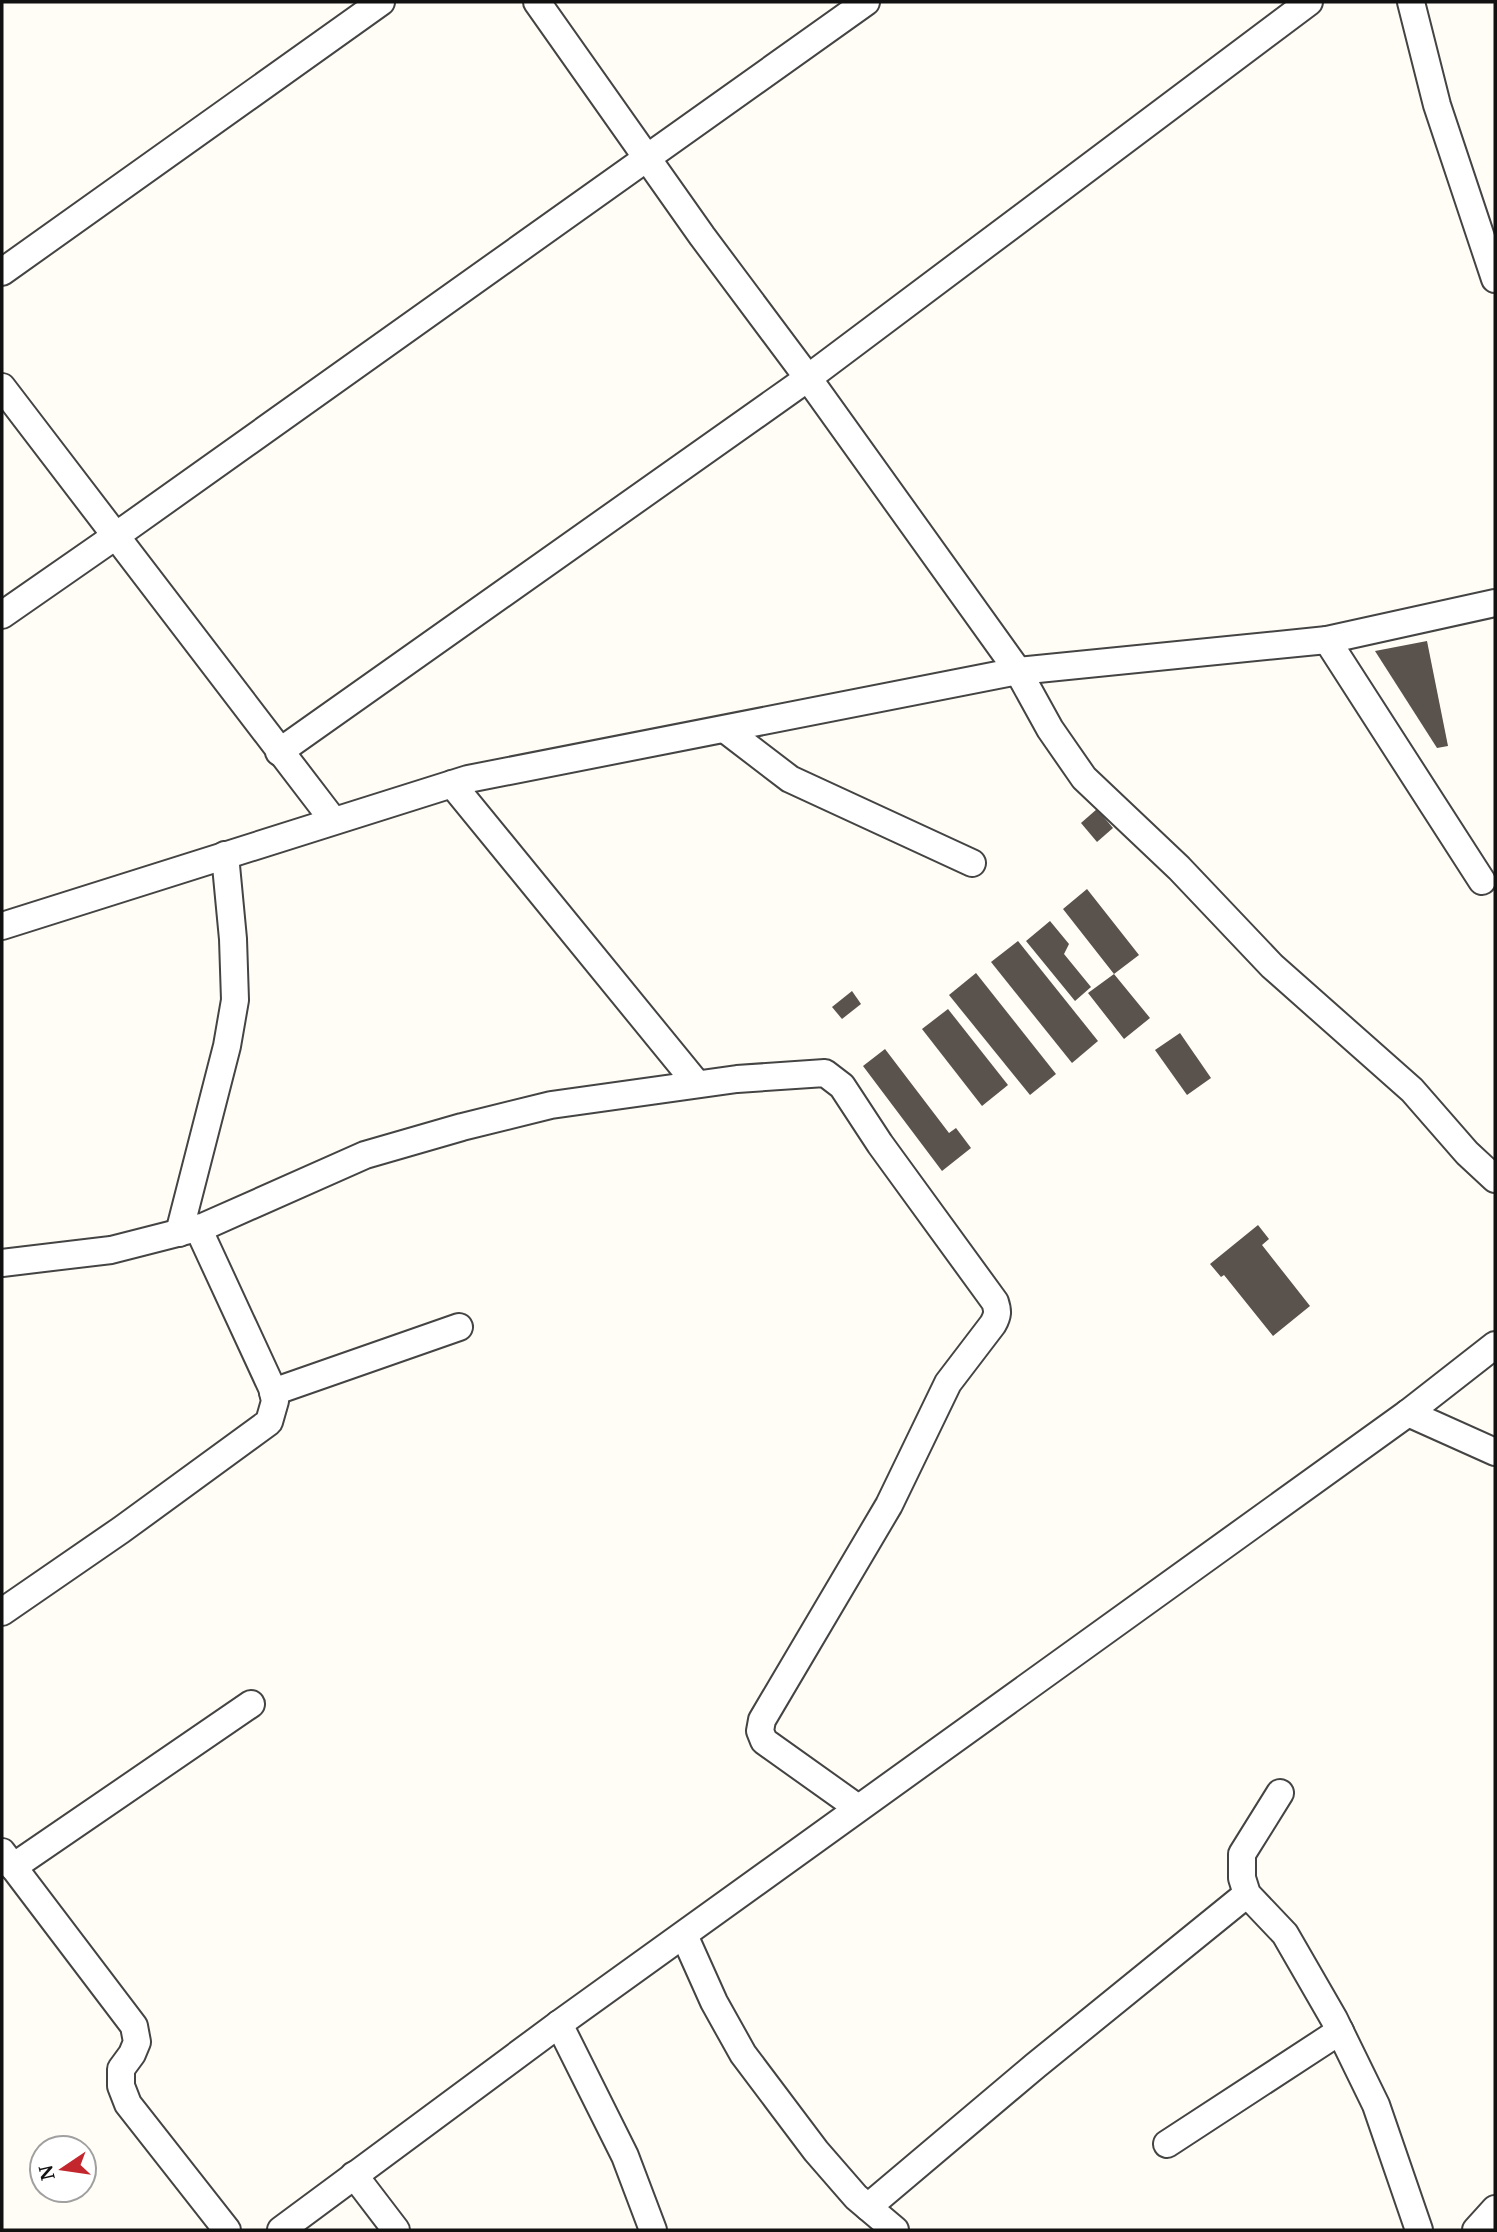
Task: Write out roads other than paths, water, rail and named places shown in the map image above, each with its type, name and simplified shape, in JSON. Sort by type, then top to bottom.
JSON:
[{"type":"street","points":[[2,272],[382,2]]},
{"type":"street","points":[[537,2],[1018,671],[1050,729],[1084,778],[1179,868],[1272,966],[1412,1090],[1466,1153],[1495,1179]]},
{"type":"street","points":[[2,615],[117,536],[866,2]]},
{"type":"street","points":[[279,752],[808,378],[1309,2]]},
{"type":"street","points":[[1411,2],[1437,105],[1495,279]]},
{"type":"street","points":[[2,387],[333,820]]},
{"type":"street","points":[[2,926],[468,779],[1018,671],[1327,640],[1495,603]]},
{"type":"street","points":[[1327,640],[1482,881]]},
{"type":"street","points":[[726,730],[790,779],[972,863]]},
{"type":"street","points":[[452,784],[697,1084]]},
{"type":"street","points":[[2,1612],[121,1530],[269,1422],[274,1410],[273,1392],[189,1230],[227,1046],[234,999],[233,939],[225,855]]},
{"type":"street","points":[[2,1263],[111,1250],[189,1230],[365,1155],[551,1105],[697,1084],[796,1073],[825,1073],[842,1086],[880,1144],[995,1301],[998,1316],[948,1383],[889,1505],[762,1720],[760,1731],[764,1741],[858,1808]]},
{"type":"street","points":[[273,1392],[459,1327]]},
{"type":"street","points":[[281,2230],[559,2024],[1408,1413],[1495,1345]]},
{"type":"street","points":[[1408,1413],[1495,1452]]},
{"type":"street","points":[[227,2230],[128,2104],[121,2086],[121,2069],[137,2042],[134,2026],[7,1860],[251,1704]]},
{"type":"street","points":[[1280,1793],[1242,1854],[1242,1878],[1247,1894],[1285,1934],[1340,2031],[1376,2105],[1419,2230]]},
{"type":"street","points":[[868,2207],[1035,2066],[1247,1894]]},
{"type":"street","points":[[684,1935],[714,2002],[743,2054],[816,2151],[856,2197],[895,2230]]},
{"type":"street","points":[[559,2024],[625,2156],[653,2230]]},
{"type":"street","points":[[1167,2144],[1340,2031]]},
{"type":"street","points":[[354,2175],[396,2230]]},
{"type":"street","points":[[1476,2230],[1495,2209]]}]
